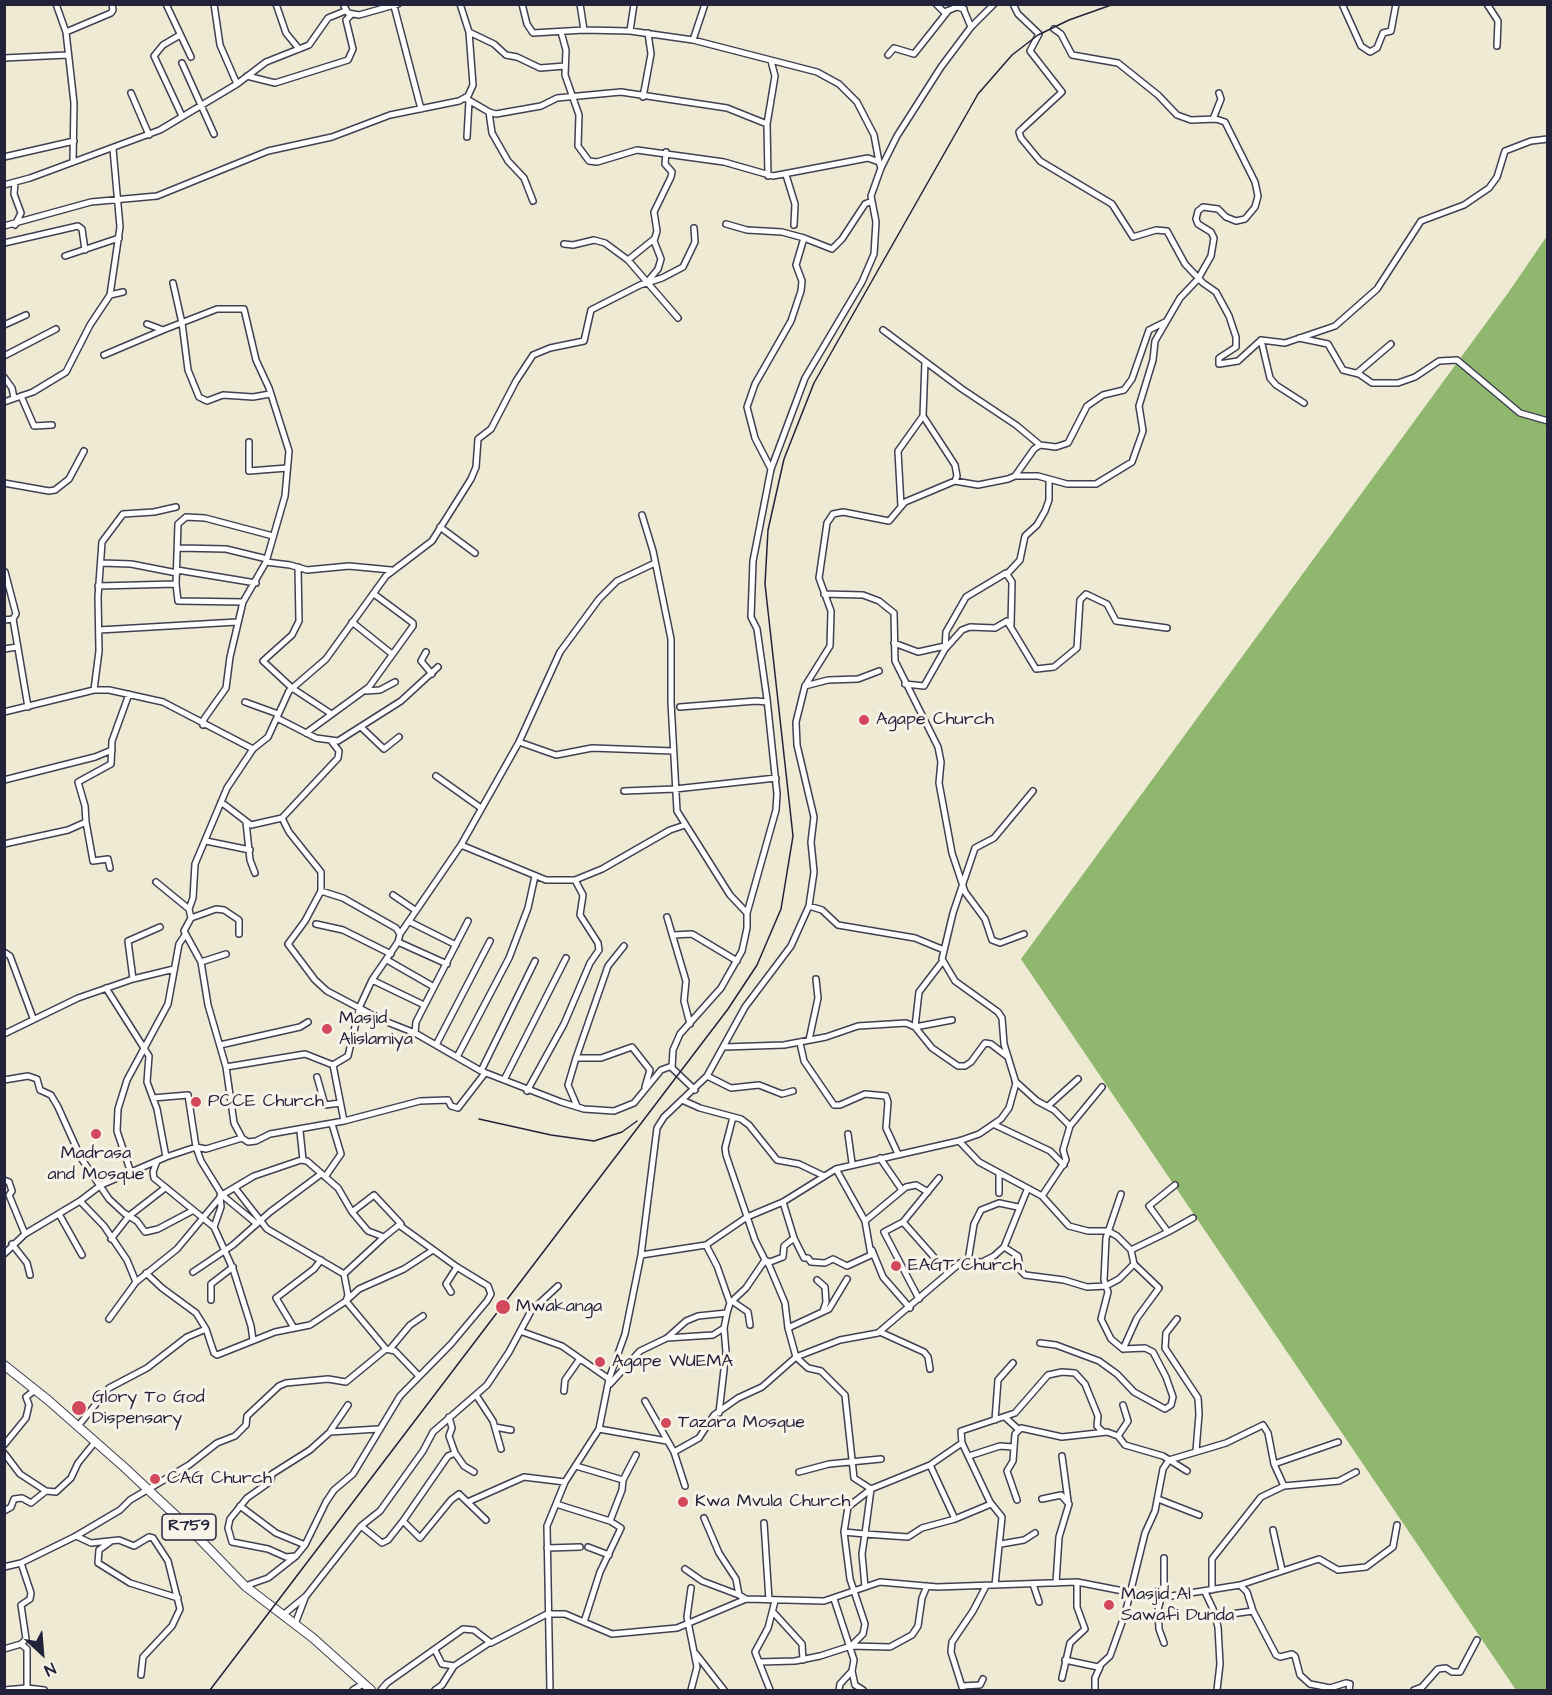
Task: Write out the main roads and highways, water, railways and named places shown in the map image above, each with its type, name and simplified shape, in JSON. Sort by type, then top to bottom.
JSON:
[{"type":"main road","name":"R759","points":[[4,1365],[78,1426],[188,1527],[245,1587],[295,1624],[371,1690]]},
{"type":"railway","points":[[210,1690],[728,1009],[757,965],[781,909],[793,836],[765,584],[768,530],[784,459],[814,383],[978,94],[1012,55],[1038,35],[1069,20],[1114,4]]},
{"type":"railway","points":[[479,1119],[551,1135],[594,1141],[622,1132],[637,1121]]},
{"type":"place","name":"Agape Church","points":[[864,720]]},
{"type":"place","name":"Masjid Alislamiya","points":[[327,1029]]},
{"type":"place","name":"PCCE Church","points":[[196,1102]]},
{"type":"place","name":"Madrasa and Mosque","points":[[96,1134]]},
{"type":"place","name":"EAGT Church","points":[[896,1266]]},
{"type":"place","name":"Mwakanga","points":[[503,1307]]},
{"type":"place","name":"Agape WUEMA","points":[[600,1362]]},
{"type":"place","name":"Glory To God Dispensary","points":[[79,1408]]},
{"type":"place","name":"Tazara Mosque","points":[[666,1423]]},
{"type":"place","name":"CAG Church","points":[[155,1479]]},
{"type":"place","name":"Kwa Mvula Church","points":[[683,1502]]},
{"type":"place","name":"Masjid Al Sawafi Dunda","points":[[1109,1605]]}]
